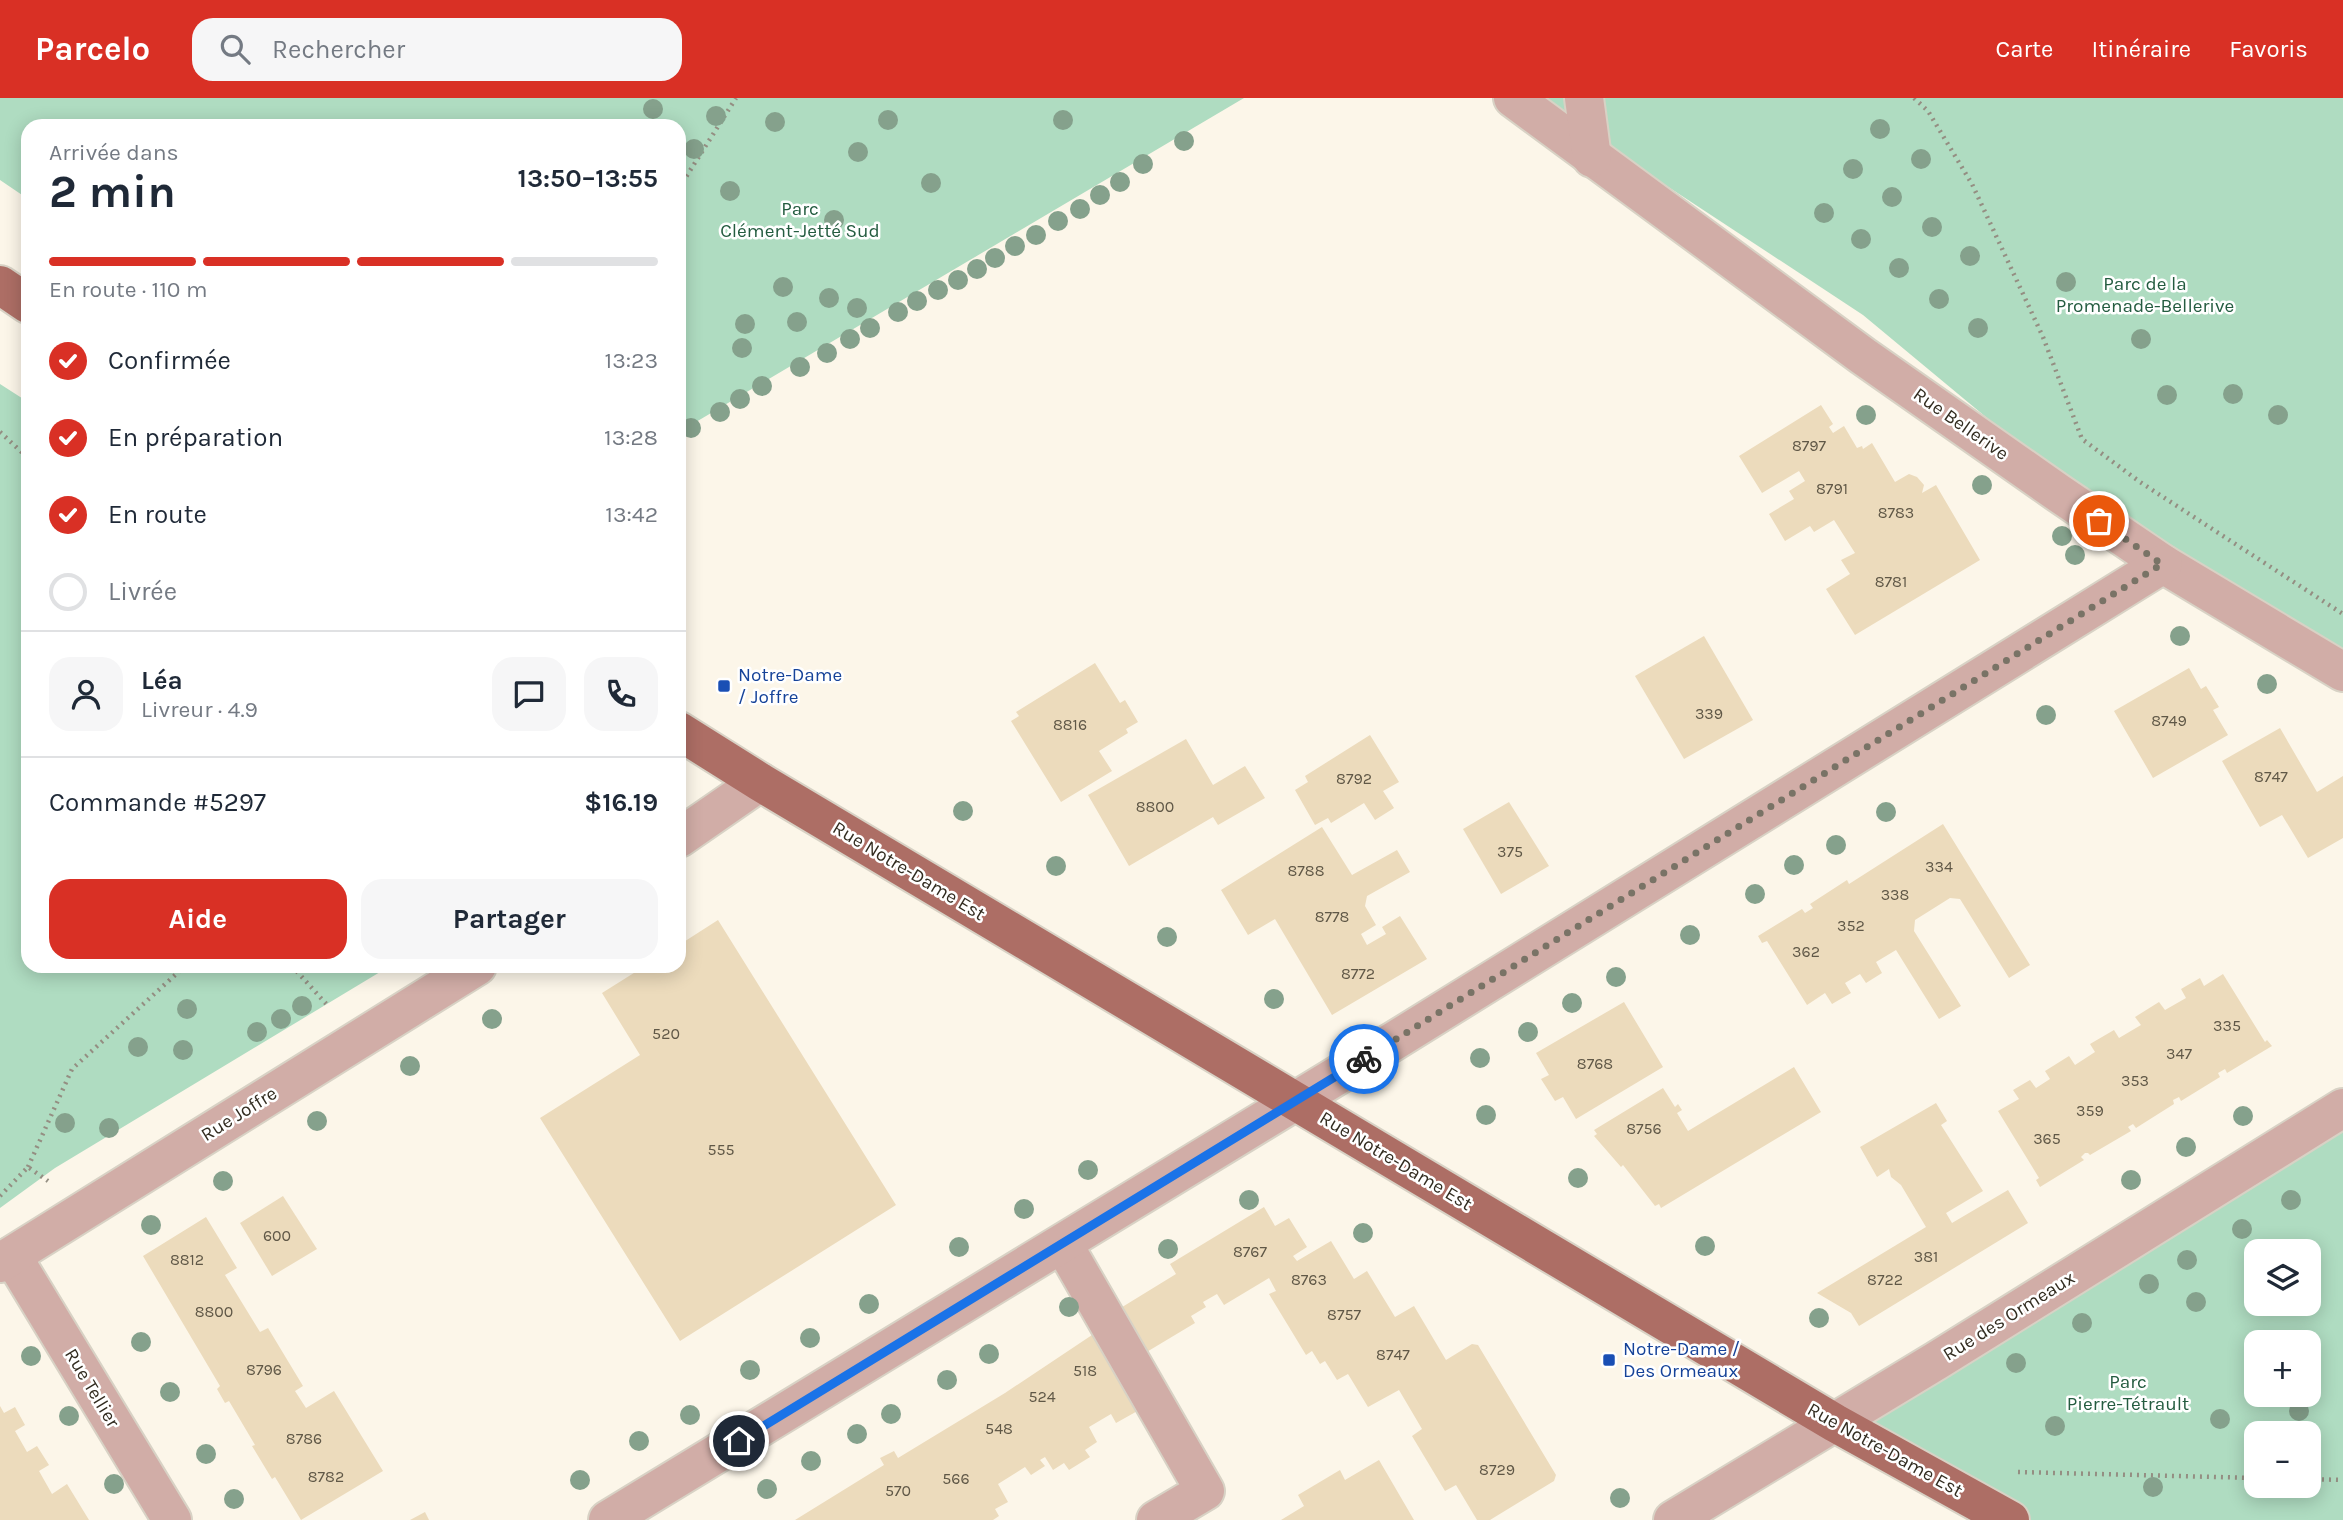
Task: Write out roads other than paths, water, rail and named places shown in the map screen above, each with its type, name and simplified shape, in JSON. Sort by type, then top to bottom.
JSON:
[{"type":"main road","points":[[0,285],[21,299]]},
{"type":"main road","name":"Rue Notre-Dame Est","points":[[686,735],[1835,1423],[2010,1520]]},
{"type":"street","name":"Rue Bellerive","points":[[1513,98],[1863,356],[2162,564],[2343,672]]},
{"type":"street","points":[[1584,98],[1592,158]]},
{"type":"street","points":[[608,1520],[1406,1034],[2162,564]]},
{"type":"street","points":[[686,833],[760,782]]},
{"type":"street","name":"Rue Joffre","points":[[6,1259],[466,973]]},
{"type":"street","name":"Rue des Ormeaux","points":[[1673,1520],[1835,1423],[2343,1108]]},
{"type":"street","points":[[1063,1244],[1205,1491],[1156,1520]]},
{"type":"street","name":"Rue Tellier","points":[[6,1259],[172,1520]]},
{"type":"place","name":"Notre-Dame / Joffre","points":[[724,686]]},
{"type":"place","name":"Notre-Dame / Des Ormeaux","points":[[1609,1360]]},
{"type":"park label","name":"Parc Clément-Jetté Sud","points":[[800,220]]},
{"type":"park label","name":"Parc de la Promenade-Bellerive","points":[[2145,295]]},
{"type":"park label","name":"Parc Pierre-Tétrault","points":[[2128,1393]]}]
